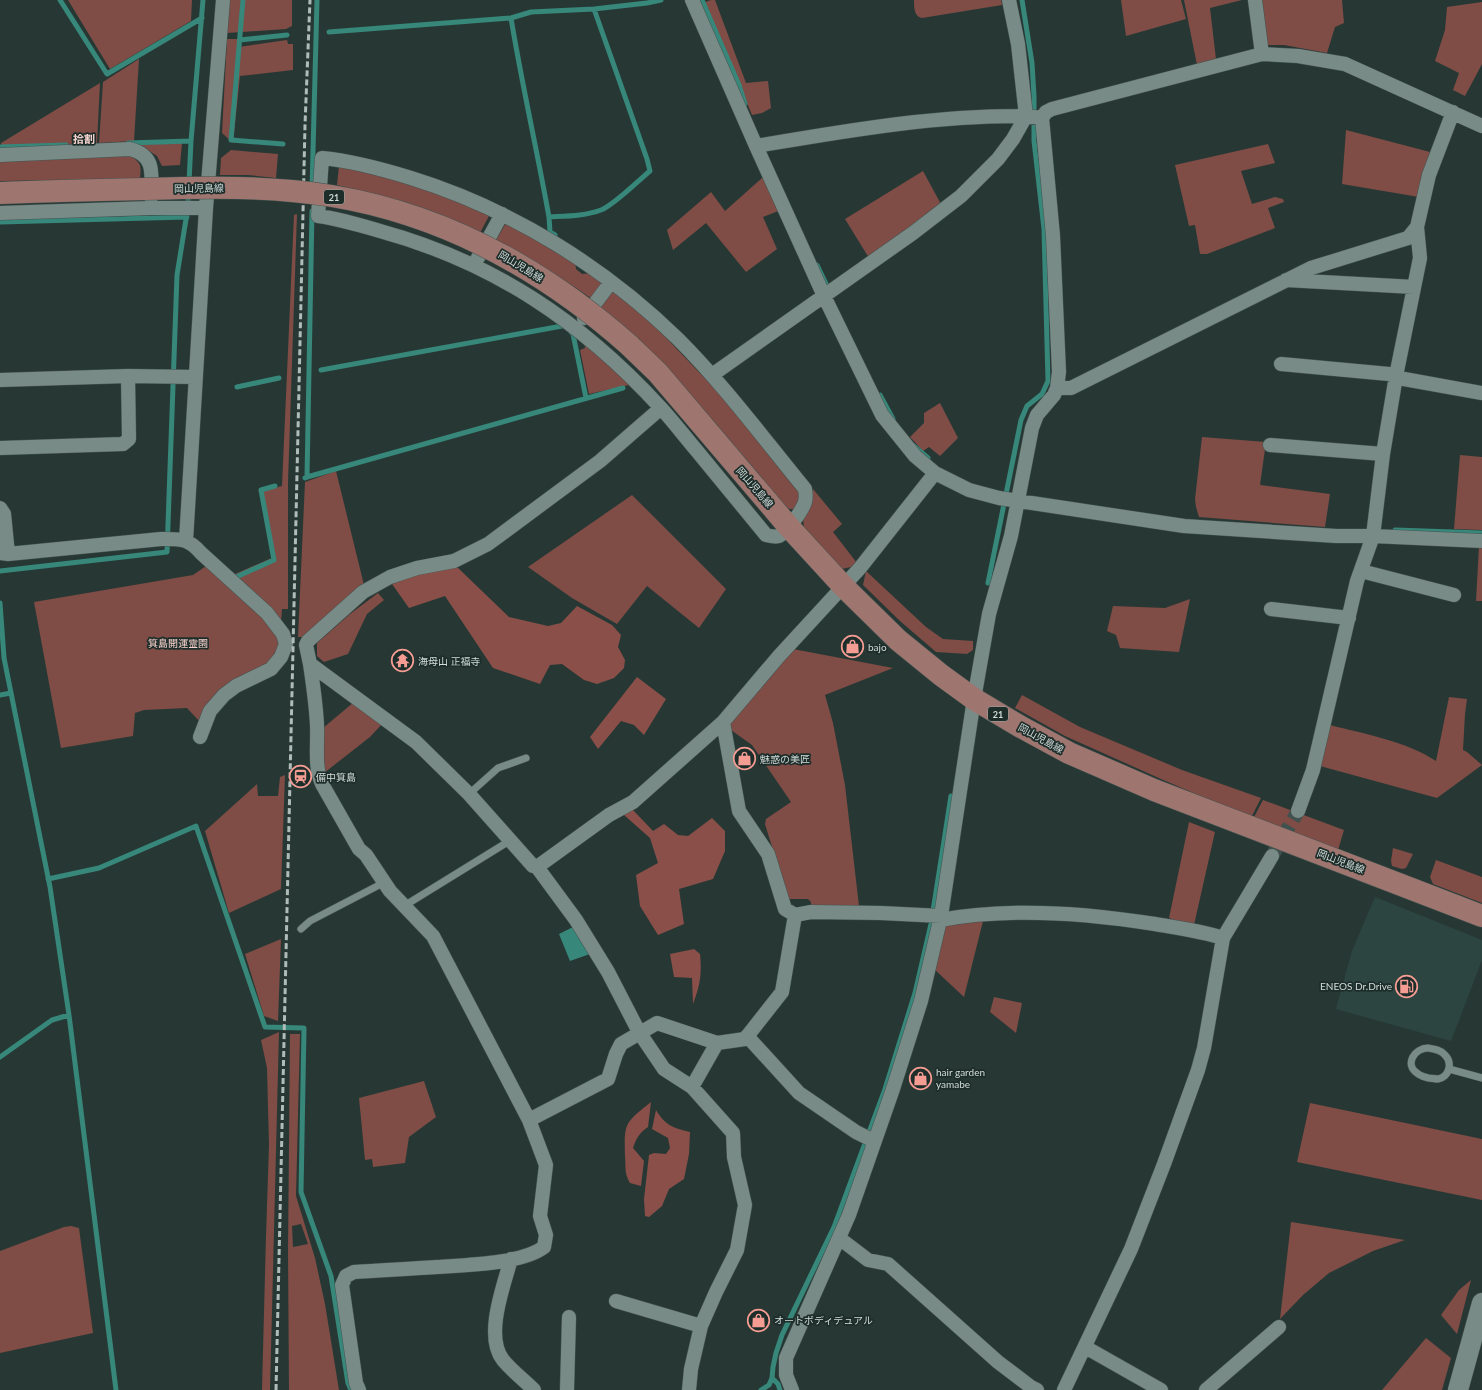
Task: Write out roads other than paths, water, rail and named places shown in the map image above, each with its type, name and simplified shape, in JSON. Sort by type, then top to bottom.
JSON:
[{"type":"main road","name":"岡山児島線","points":[[0,193],[197,187],[240,188],[331,196],[364,202],[425,220],[481,243],[511,259],[563,292],[629,345],[658,373],[789,527],[844,587],[898,640],[941,675],[974,699],[1069,753],[1154,790],[1482,916]]},
{"type":"main road","points":[[1458,1390],[1475,1352],[1482,1302]]},
{"type":"street","points":[[181,540],[195,208],[223,0]]},
{"type":"street","points":[[692,0],[828,294],[882,415],[914,456],[935,473],[969,490],[1008,500],[1184,526],[1336,536],[1373,531],[1482,541]]},
{"type":"street","points":[[792,1390],[786,1375],[786,1358],[849,1215],[869,1139],[893,1089],[921,1001],[989,614],[1007,552],[1008,500],[1037,415],[1054,395],[1057,388],[1059,372],[1053,236],[1034,117],[1009,0]]},
{"type":"street","points":[[1255,0],[1262,54]]},
{"type":"street","points":[[712,375],[913,233],[961,196],[998,159],[1013,139],[1034,117],[1052,109],[1262,54],[1298,56],[1345,64],[1482,126]]},
{"type":"street","points":[[1298,811],[1313,770],[1349,618],[1373,531],[1383,454],[1396,376],[1420,258],[1417,227],[1428,174],[1453,112]]},
{"type":"street","points":[[760,146],[875,127],[1008,116],[1034,117]]},
{"type":"street","points":[[0,155],[130,149],[139,152],[149,160],[152,167],[151,208]]},
{"type":"street","points":[[322,158],[380,168],[428,183],[502,214],[548,238],[611,282],[677,339],[712,375],[805,490],[805,504],[789,527],[779,536],[772,537],[766,535],[661,408],[627,373],[577,329],[545,305],[474,264],[410,239],[337,219],[318,216],[322,158]]},
{"type":"street","points":[[0,213],[195,208]]},
{"type":"street","points":[[474,264],[502,214]]},
{"type":"street","points":[[1057,388],[1071,388],[1311,268],[1408,238],[1417,227]]},
{"type":"street","points":[[1286,280],[1414,287]]},
{"type":"street","points":[[577,329],[611,282]]},
{"type":"street","points":[[1280,364],[1389,374],[1404,379],[1482,393]]},
{"type":"street","points":[[0,380],[128,376],[189,377]]},
{"type":"street","points":[[0,448],[123,444],[129,438],[128,376]]},
{"type":"street","points":[[359,1390],[356,1383],[342,1285],[346,1276],[354,1272],[485,1264],[511,1259],[538,1251],[544,1247],[546,1235],[540,1216],[546,1165],[529,1120],[433,936],[390,891],[366,855],[359,849],[318,776],[317,724],[310,664],[306,645],[308,641],[363,592],[390,577],[417,568],[454,561],[488,544],[600,461],[661,408]]},
{"type":"street","points":[[1270,445],[1383,454]]},
{"type":"street","points":[[537,867],[609,815],[633,802],[723,722],[779,656],[844,587],[935,473]]},
{"type":"street","points":[[0,508],[4,514],[4,554],[161,539],[181,540],[193,544],[200,553],[267,614],[283,634],[286,644],[281,657],[271,669],[236,686],[224,695],[210,711],[200,737]]},
{"type":"street","points":[[1361,571],[1454,595]]},
{"type":"street","points":[[1271,609],[1349,618]]},
{"type":"street","points":[[286,644],[306,645]]},
{"type":"street","points":[[310,664],[416,742],[469,794],[534,866],[537,867],[576,920],[608,972],[639,1032],[664,1069],[692,1087],[732,1133],[734,1156],[745,1205],[737,1250],[701,1326],[691,1369],[689,1390]]},
{"type":"street","points":[[723,722],[739,811],[768,854],[785,909],[794,915],[811,912],[881,913],[936,917],[998,913],[1092,916],[1206,932],[1223,938]]},
{"type":"street","points":[[1064,1390],[1130,1249],[1164,1164],[1198,1070],[1204,1048],[1223,938],[1272,856]]},
{"type":"street","points":[[529,1120],[608,1079],[616,1054],[621,1044],[639,1032],[657,1023],[717,1043],[745,1039],[782,992],[794,915]]},
{"type":"street","points":[[747,1036],[799,1093],[869,1139]]},
{"type":"street","points":[[692,1087],[717,1043]]},
{"type":"street","points":[[839,1238],[868,1260],[888,1264],[998,1362],[1020,1385],[1038,1390]]},
{"type":"street","points":[[511,1259],[498,1307],[495,1328],[496,1344],[502,1359],[534,1390]]},
{"type":"street","points":[[616,1301],[701,1326]]},
{"type":"street","points":[[567,1390],[569,1317]]},
{"type":"street","points":[[1206,1390],[1279,1327]]},
{"type":"street","points":[[1085,1347],[1161,1390]]},
{"type":"lane","points":[[469,794],[498,768],[526,758]]},
{"type":"lane","points":[[404,906],[511,840]]},
{"type":"lane","points":[[301,929],[310,920],[385,882]]},
{"type":"lane","points":[[1428,1048],[1437,1050],[1442,1052],[1448,1058],[1449,1069],[1445,1075],[1437,1079],[1421,1076],[1413,1069],[1412,1058],[1416,1052],[1421,1049],[1428,1048]]},
{"type":"lane","points":[[1449,1069],[1482,1078]]},
{"type":"waterway","points":[[60,0],[107,74],[202,18]]},
{"type":"waterway","points":[[189,182],[203,0]]},
{"type":"waterway","points":[[243,0],[231,140],[283,144]]},
{"type":"waterway","points":[[312,189],[317,0]]},
{"type":"waterway","points":[[329,32],[511,18],[531,12],[594,9],[661,0]]},
{"type":"waterway","points":[[702,0],[739,85],[745,104]]},
{"type":"waterway","points":[[988,583],[1021,420],[1027,406],[1042,394],[1048,381],[1044,229],[1034,141],[1032,63],[1022,0]]},
{"type":"waterway","points":[[511,18],[549,217],[575,215],[595,212],[606,208],[650,171],[594,9]]},
{"type":"waterway","points":[[240,40],[287,35]]},
{"type":"waterway","points":[[128,143],[191,141]]},
{"type":"waterway","points":[[0,147],[66,145]]},
{"type":"waterway","points":[[0,571],[167,552],[177,275],[189,192]]},
{"type":"waterway","points":[[305,478],[307,477],[312,211]]},
{"type":"waterway","points":[[0,222],[187,217]]},
{"type":"waterway","points":[[549,217],[550,232],[555,235]]},
{"type":"waterway","points":[[817,265],[829,290]]},
{"type":"waterway","points":[[321,370],[562,326]]},
{"type":"waterway","points":[[571,332],[573,334],[586,398]]},
{"type":"waterway","points":[[237,387],[279,378]]},
{"type":"waterway","points":[[307,477],[623,388]]},
{"type":"waterway","points":[[880,395],[893,419]]},
{"type":"waterway","points":[[914,446],[928,458]]},
{"type":"waterway","points":[[234,578],[274,560],[261,490],[275,486]]},
{"type":"waterway","points":[[1395,530],[1482,533]]},
{"type":"waterway","points":[[0,603],[4,658],[50,887],[69,1015],[116,1390]]},
{"type":"waterway","points":[[0,695],[11,693]]},
{"type":"waterway","points":[[761,1390],[769,1385],[772,1378],[776,1353],[782,1335],[834,1227],[885,1089],[915,993],[931,924],[951,796]]},
{"type":"waterway","points":[[48,879],[99,868],[196,826],[265,1027],[304,1028],[301,1192],[331,1276],[348,1383],[351,1390]]},
{"type":"waterway","points":[[0,1057],[52,1020],[69,1015]]},
{"type":"waterway","points":[[772,1378],[778,1384],[780,1390]]},
{"type":"tunnel","points":[[1272,856],[1298,811]]},
{"type":"railway","points":[[276,1390],[305,125],[310,0]]},
{"type":"place","name":"bajo","points":[[852,647]]},
{"type":"place","name":"海母山 正福寺","points":[[403,661]]},
{"type":"place","name":"魅惑の美匠","points":[[745,759]]},
{"type":"place","name":"備中箕島","points":[[300,777]]},
{"type":"place","name":"ENEOS Dr.Drive","points":[[1407,986]]},
{"type":"place","name":"hair garden yamabe","points":[[921,1078]]},
{"type":"place","name":"オートボディデュアル","points":[[758,1320]]},
{"type":"district","name":"拾割","points":[[84,138]]},
{"type":"park label","name":"箕島開運霊園","points":[[178,643]]}]
